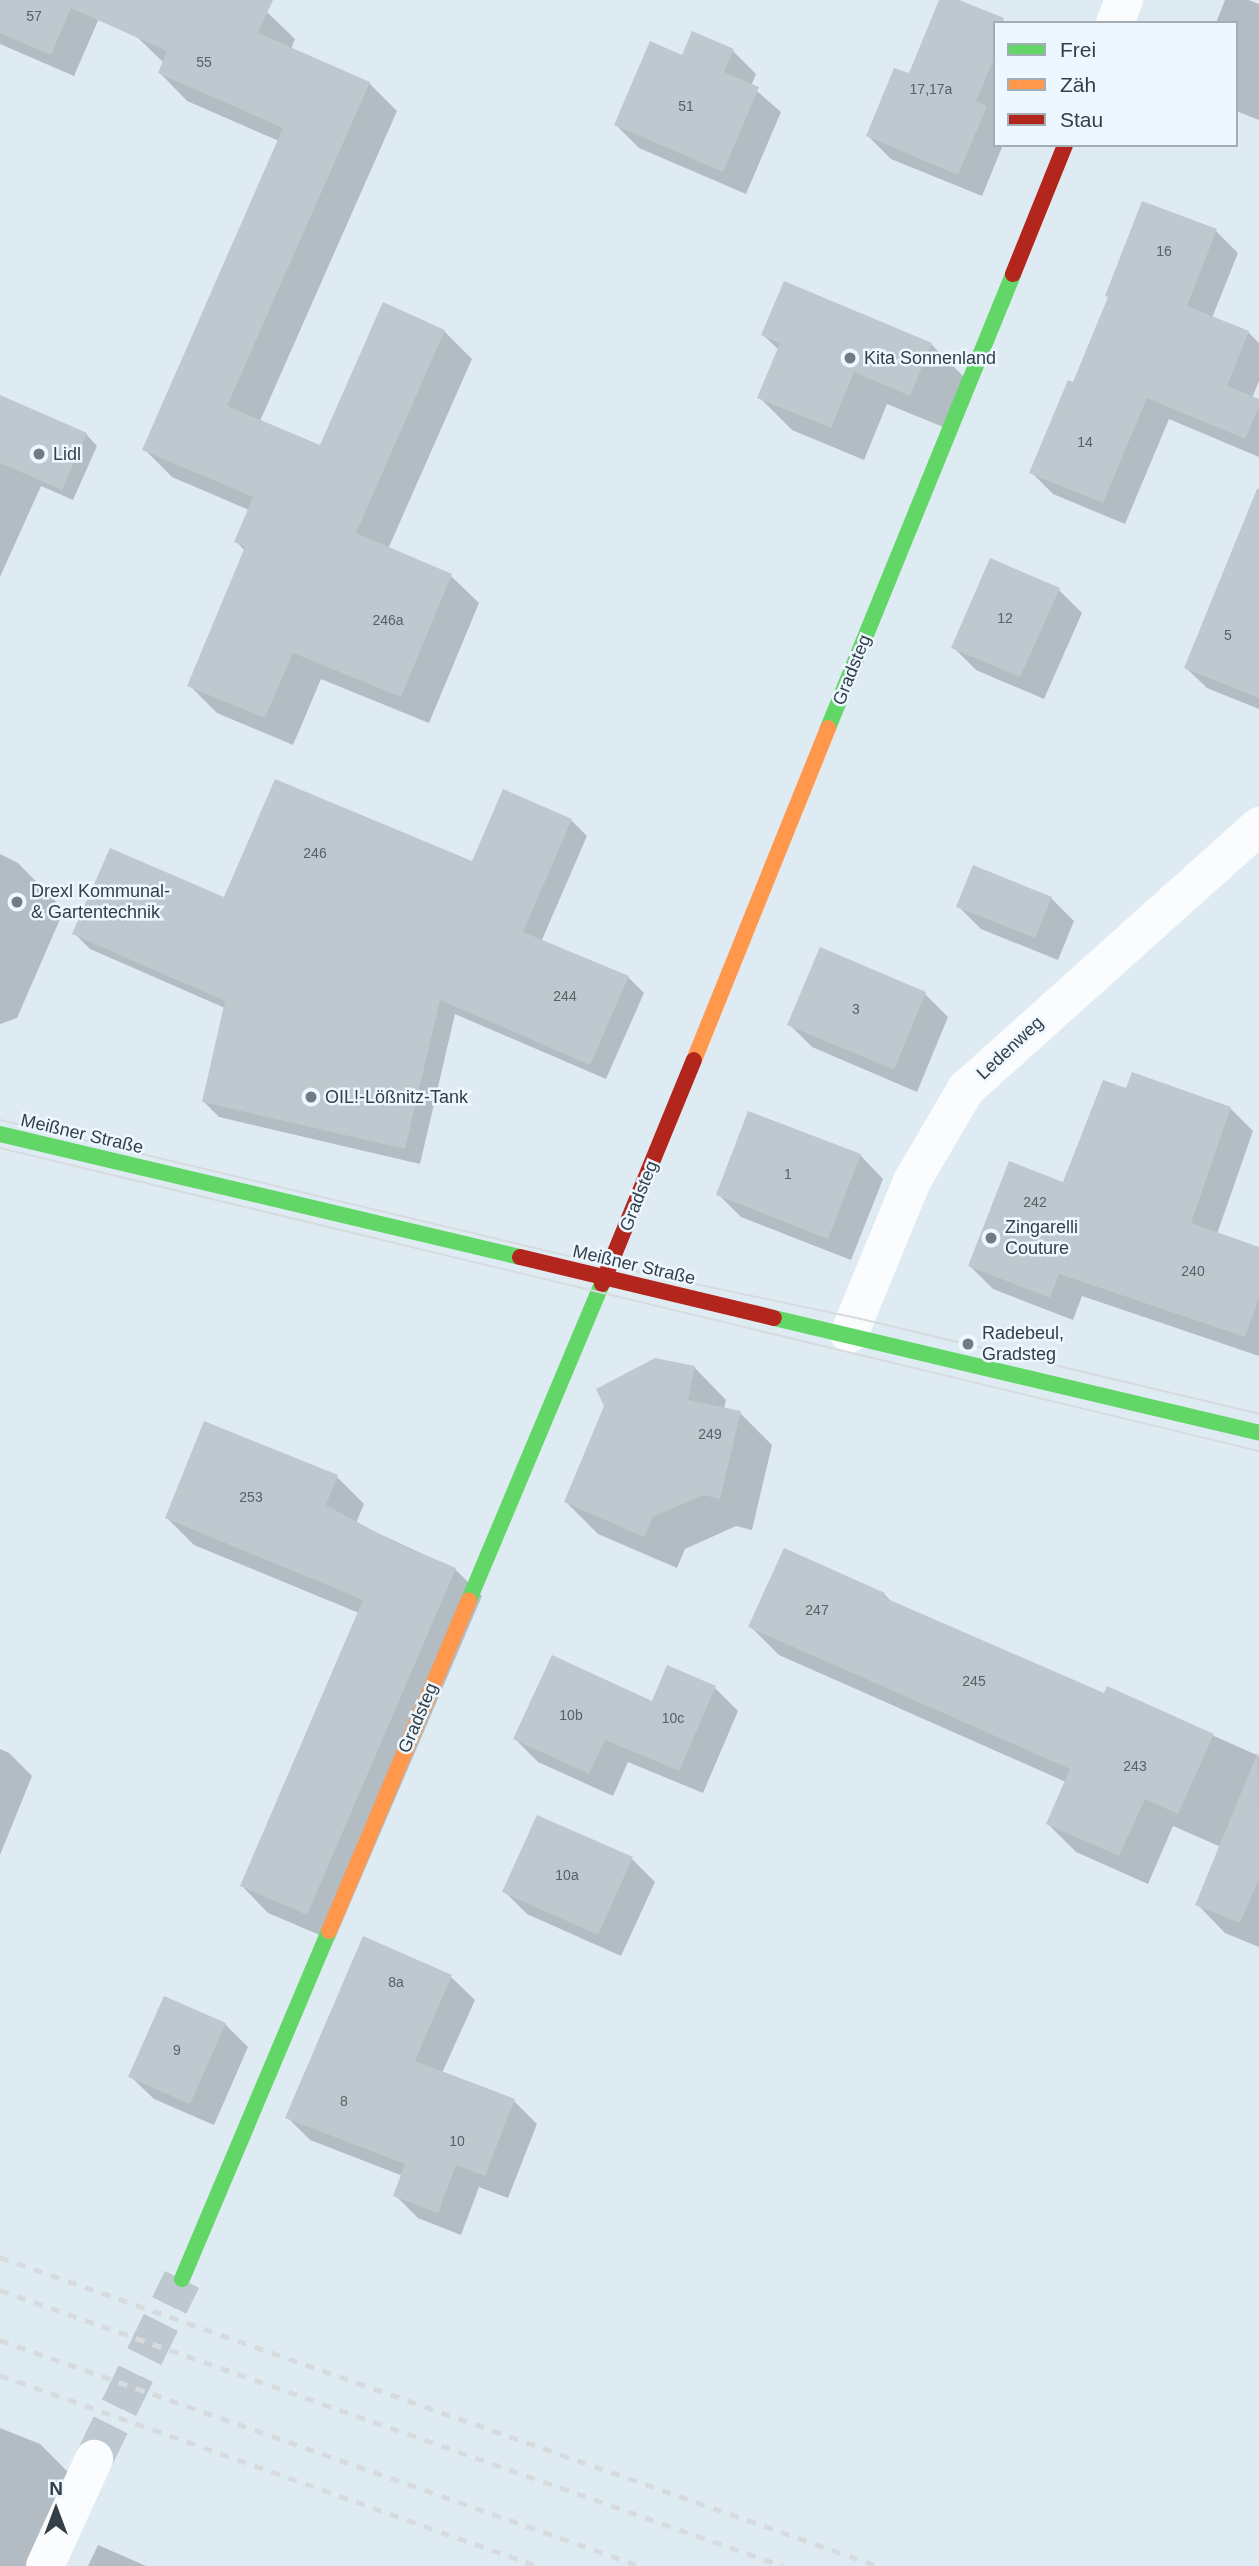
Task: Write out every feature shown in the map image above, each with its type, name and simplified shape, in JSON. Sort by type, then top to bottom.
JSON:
[{"type":"street","points":[[1116,21],[1124,0]]},
{"type":"street","name":"Gradsteg","points":[[182,2279],[605,1279],[1064,147]]},
{"type":"street","name":"Ledenweg","points":[[849,1334],[912,1181],[966,1089],[1259,826]]},
{"type":"street","name":"Meißner Straße","points":[[0,1134],[1259,1433]]},
{"type":"street","points":[[45,2566],[94,2459]]},
{"type":"building","points":[[0,0],[273,0],[258,33],[370,82],[227,406],[320,445],[383,302],[445,330],[356,533],[452,574],[401,697],[293,653],[265,718],[187,686],[245,547],[234,542],[253,497],[142,450],[283,128],[158,73],[167,51],[71,8],[51,55],[0,33]]},
{"type":"building","points":[[939,0],[959,0],[1004,18],[1003,21],[993,21],[993,61],[976,101],[987,106],[958,175],[866,136],[894,68],[909,73]]},
{"type":"building","points":[[692,31],[734,49],[724,72],[759,87],[723,172],[614,125],[650,41],[682,55]]},
{"type":"building","points":[[1142,201],[1217,229],[1187,306],[1249,331],[1227,386],[1259,399],[1259,407],[1245,439],[1147,398],[1103,503],[1029,473],[1068,380],[1073,382],[1108,297],[1105,296]]},
{"type":"building","name":"Kita Sonnenland","points":[[784,281],[932,343],[910,396],[854,372],[831,428],[757,398],[780,343],[761,335]]},
{"type":"building","name":"Lidl","points":[[0,395],[87,433],[62,490],[0,463]]},
{"type":"building","points":[[1259,489],[1259,698],[1184,668]]},
{"type":"building","points":[[990,558],[1060,588],[1020,677],[951,648]]},
{"type":"building","points":[[275,779],[472,861],[503,789],[572,819],[523,932],[629,976],[590,1065],[440,1000],[405,1149],[202,1102],[225,1001],[72,934],[110,848],[224,897]]},
{"type":"building","points":[[973,865],[1052,897],[1035,938],[956,907]]},
{"type":"building","points":[[820,947],[926,992],[894,1070],[787,1025]]},
{"type":"building","points":[[1132,1072],[1231,1107],[1191,1223],[1259,1247],[1259,1298],[1245,1337],[1059,1274],[1050,1298],[968,1266],[1009,1161],[1063,1182],[1103,1080],[1126,1088]]},
{"type":"building","points":[[748,1111],[861,1154],[828,1239],[716,1195]]},
{"type":"building","points":[[655,1358],[695,1366],[688,1400],[741,1411],[720,1499],[703,1495],[653,1517],[644,1537],[564,1502],[604,1406],[596,1389]]},
{"type":"building","points":[[204,1421],[338,1475],[326,1505],[392,1541],[456,1568],[307,1915],[240,1886],[363,1600],[165,1518]]},
{"type":"building","points":[[784,1548],[885,1593],[883,1597],[1104,1693],[1107,1686],[1214,1734],[1178,1814],[1145,1799],[1119,1856],[1046,1824],[1070,1769],[748,1627]]},
{"type":"building","points":[[552,1655],[652,1701],[667,1665],[716,1686],[679,1771],[605,1740],[589,1774],[513,1739]]},
{"type":"building","points":[[1258,1752],[1259,1879],[1240,1923],[1195,1905]]},
{"type":"building","points":[[537,1815],[633,1857],[598,1935],[502,1892]]},
{"type":"building","points":[[363,1936],[452,1975],[415,2061],[515,2099],[485,2176],[456,2165],[438,2213],[393,2196],[405,2164],[285,2118]]},
{"type":"building","points":[[164,1996],[226,2023],[190,2104],[128,2077]]},
{"type":"tunnel","points":[[94,2459],[182,2279]]},
{"type":"tram line","points":[[0,1120],[610,1266],[857,1318],[1259,1414]]},
{"type":"tram line","points":[[0,1148],[1259,1451]]},
{"type":"railway","points":[[0,2257],[878,2566]]},
{"type":"railway","points":[[0,2290],[783,2566]]},
{"type":"railway","points":[[0,2340],[640,2566]]},
{"type":"railway","points":[[0,2375],[537,2566]]},
{"type":"traffic: fast","points":[[828,728],[1013,274]]},
{"type":"traffic: fast","points":[[0,1134],[520,1257]]},
{"type":"traffic: fast","points":[[469,1600],[602,1284]]},
{"type":"traffic: fast","points":[[774,1318],[1259,1433]]},
{"type":"traffic: fast","points":[[182,2279],[329,1931]]},
{"type":"traffic: slow","points":[[694,1060],[828,728]]},
{"type":"traffic: slow","points":[[329,1931],[469,1600]]},
{"type":"traffic: jam","points":[[1013,274],[1064,147]]},
{"type":"traffic: jam","points":[[602,1284],[694,1060]]},
{"type":"traffic: jam","points":[[520,1257],[774,1318]]},
{"type":"place","name":"Kita Sonnenland","points":[[850,358]]},
{"type":"place","name":"Lidl","points":[[39,454]]},
{"type":"place","name":"Drexl Kommunal- & Gartentechnik","points":[[17,902]]},
{"type":"place","name":"OIL!-Lößnitz-Tank","points":[[311,1097]]},
{"type":"place","name":"Zingarelli Couture","points":[[991,1238]]},
{"type":"place","name":"Radebeul, Gradsteg","points":[[968,1344]]}]
